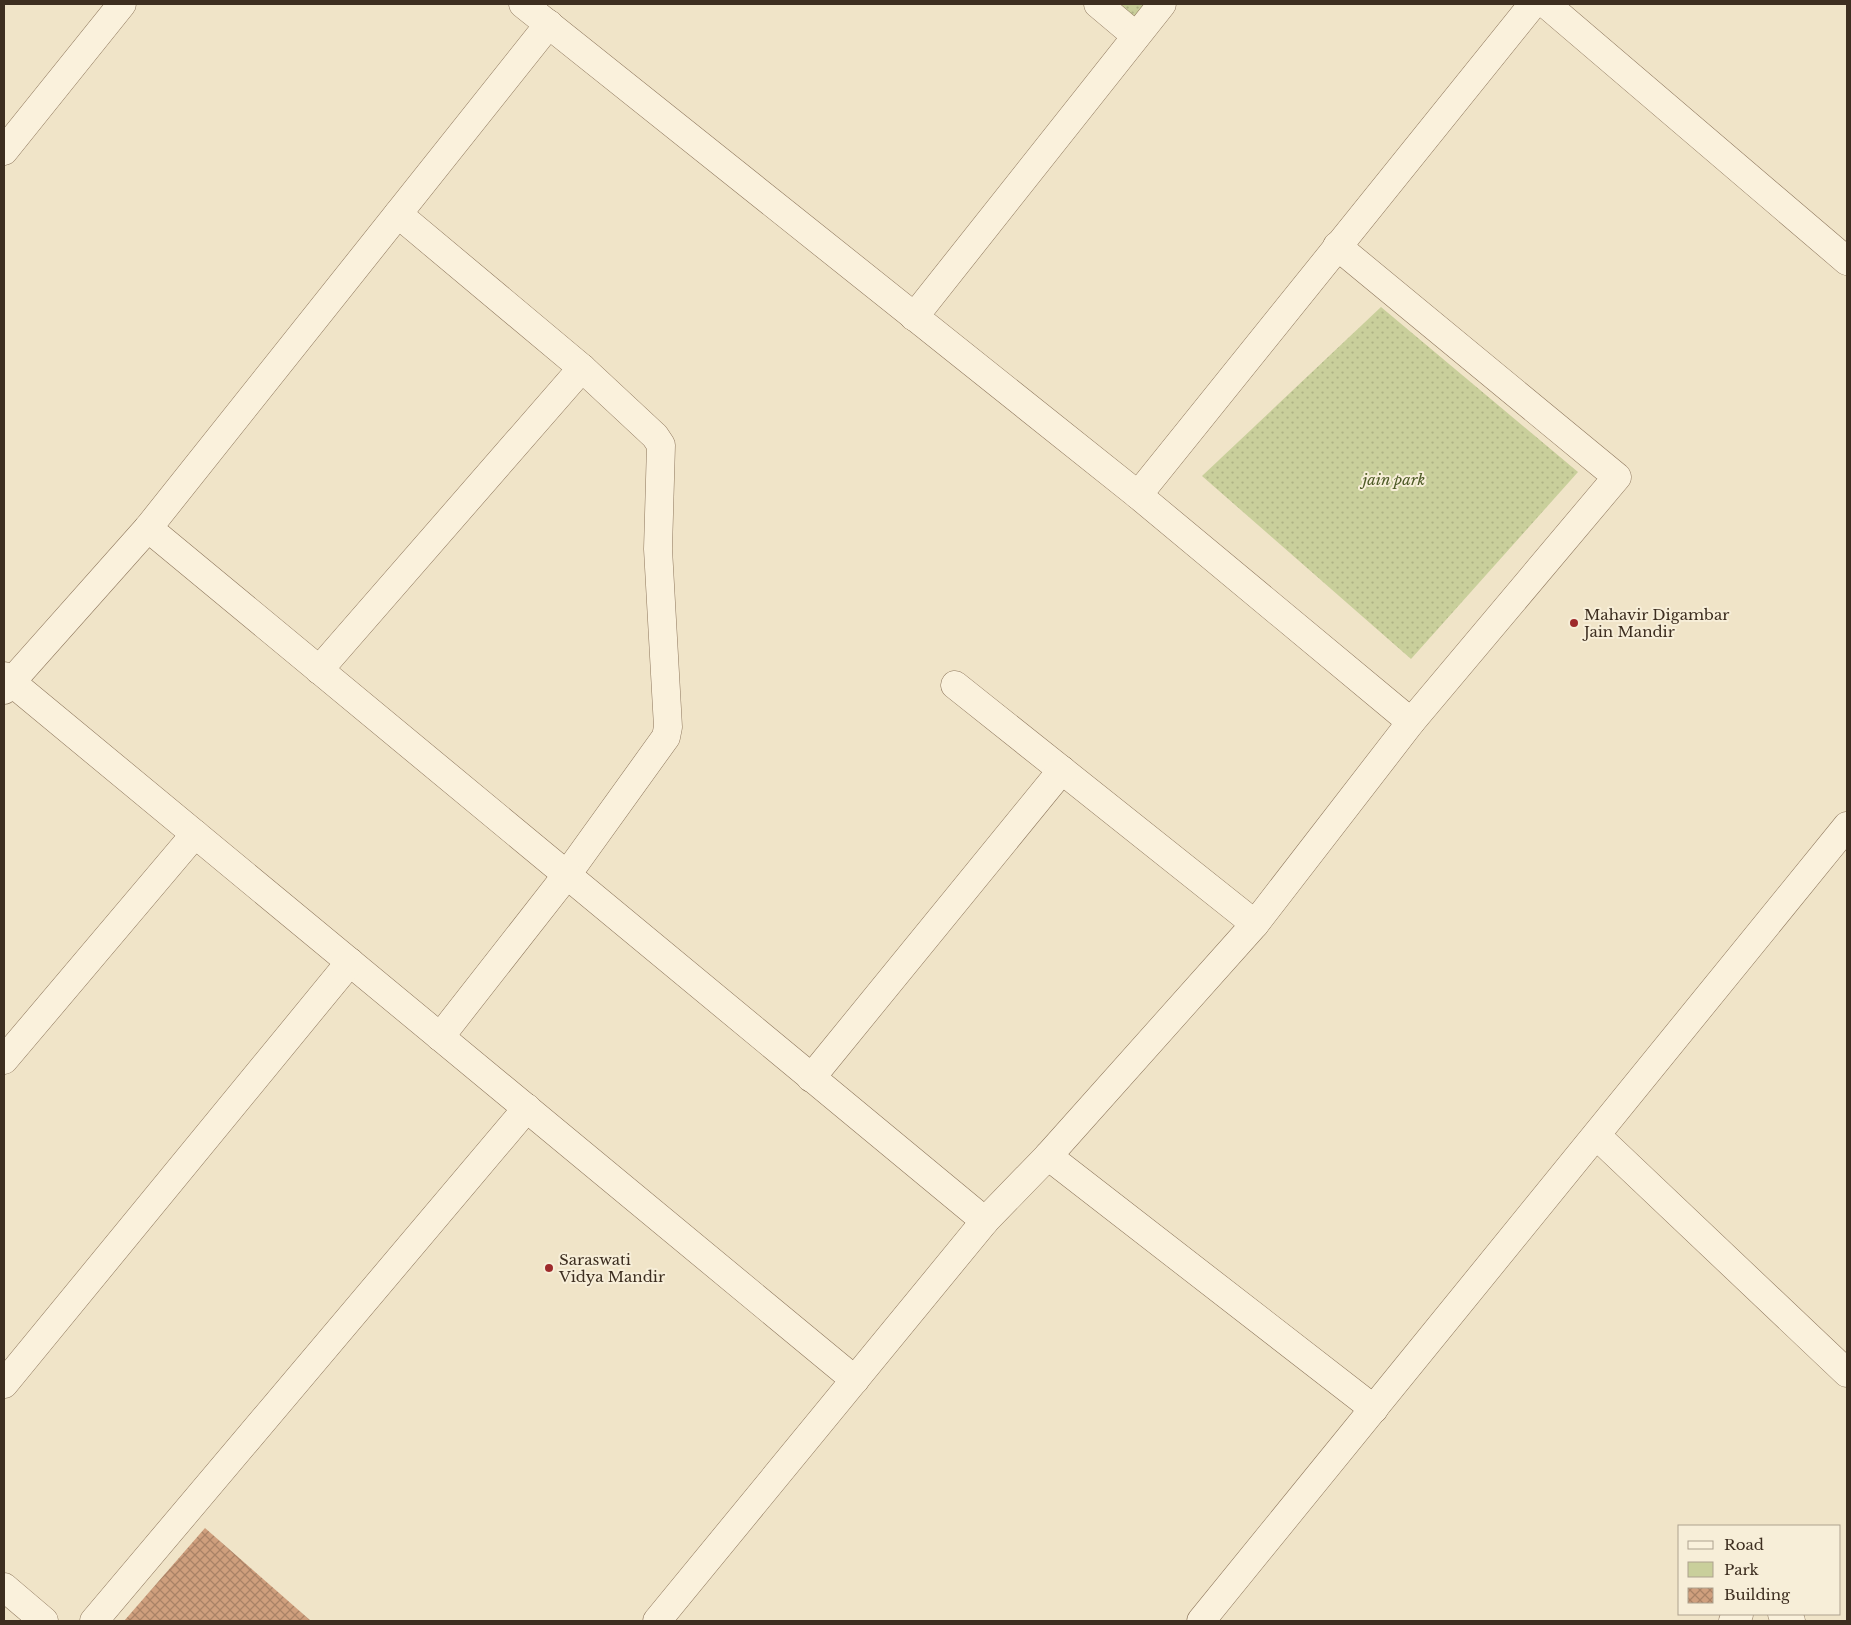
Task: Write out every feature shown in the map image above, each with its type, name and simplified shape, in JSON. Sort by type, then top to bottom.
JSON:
[{"type":"street","points":[[4,151],[122,4]]},
{"type":"street","points":[[523,4],[1138,495],[1411,722]]},
{"type":"street","points":[[1098,4],[1136,36]]},
{"type":"street","points":[[914,317],[1162,4]]},
{"type":"street","points":[[1138,495],[1533,4]]},
{"type":"street","points":[[1546,4],[1847,261]]},
{"type":"street","points":[[549,24],[148,528],[6,683],[196,834],[855,1380]]},
{"type":"street","points":[[398,214],[582,368],[655,436],[661,445],[658,549],[668,727],[666,736],[657,752],[566,876],[440,1036]]},
{"type":"street","points":[[657,1621],[985,1221],[1048,1156],[1255,924],[1411,722],[1617,478],[1337,246]]},
{"type":"street","points":[[319,670],[582,368]]},
{"type":"street","points":[[148,528],[985,1221]]},
{"type":"street","points":[[955,685],[1255,924]]},
{"type":"street","points":[[811,1078],[1062,770]]},
{"type":"street","points":[[1201,1621],[1847,826]]},
{"type":"street","points":[[4,1060],[196,834]]},
{"type":"street","points":[[4,1384],[350,962]]},
{"type":"street","points":[[94,1621],[526,1108]]},
{"type":"street","points":[[1597,1136],[1847,1373]]},
{"type":"street","points":[[1048,1156],[1374,1409]]},
{"type":"street","points":[[4,1587],[44,1621]]},
{"type":"green space","points":[[1098,4],[1162,4],[1136,36]]},
{"type":"green space","name":"jain park","points":[[1381,307],[1578,472],[1411,659],[1202,476]]},
{"type":"building","points":[[205,1528],[311,1621],[124,1621]]},
{"type":"place","name":"Mahavir Digambar Jain Mandir","points":[[1574,623]]},
{"type":"place","name":"Saraswati Vidya Mandir","points":[[549,1268]]}]
